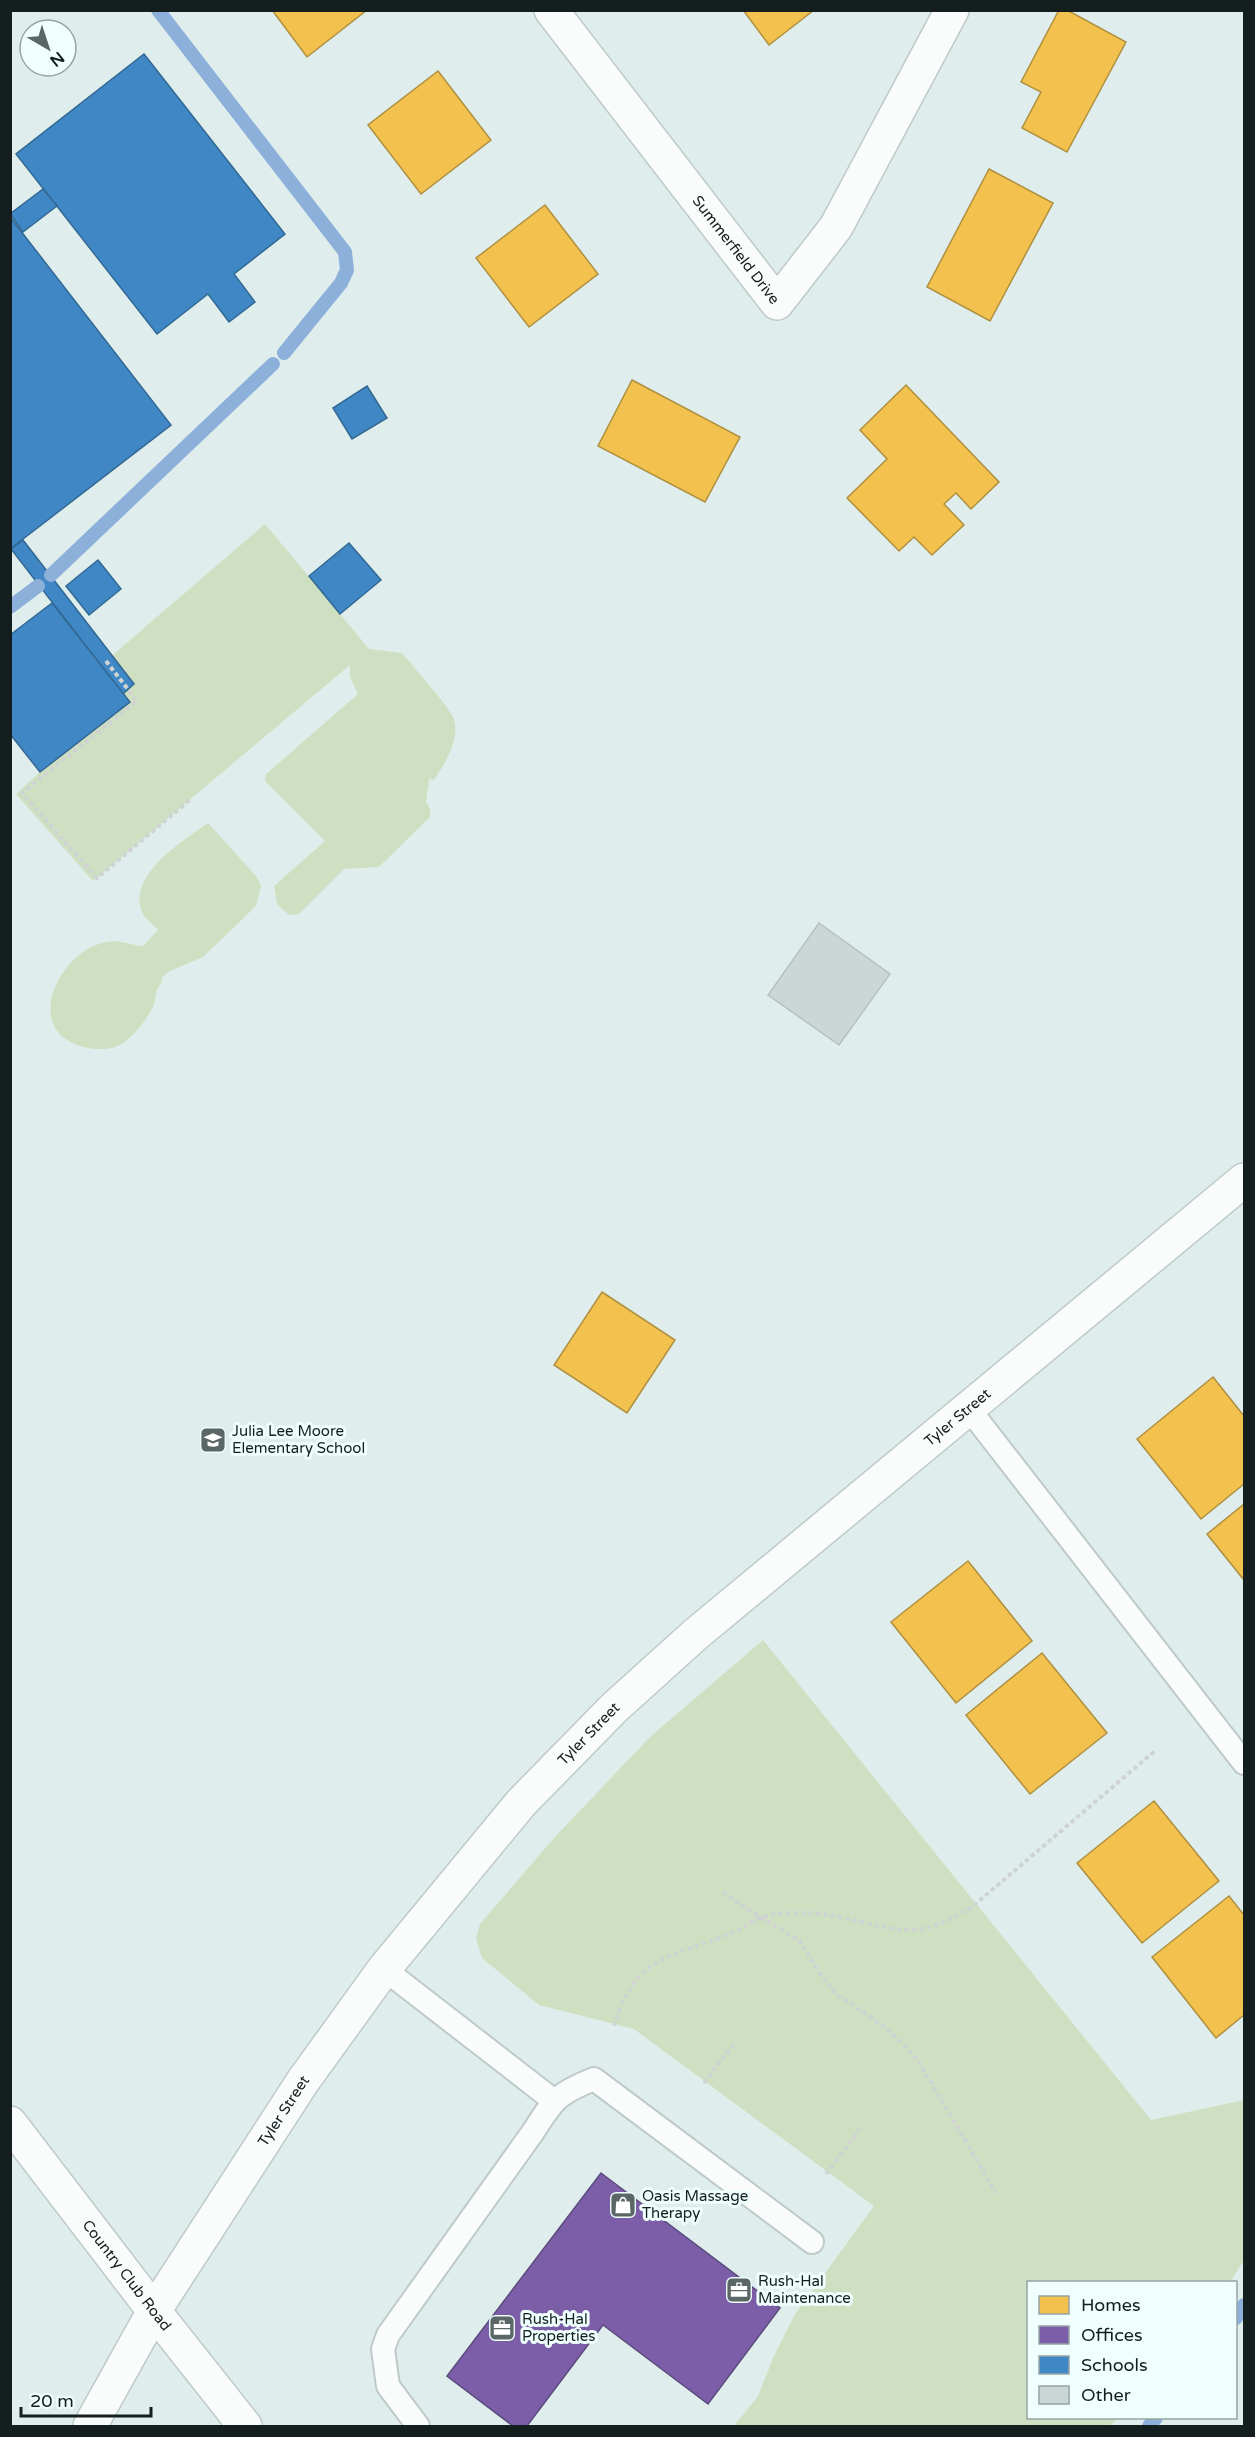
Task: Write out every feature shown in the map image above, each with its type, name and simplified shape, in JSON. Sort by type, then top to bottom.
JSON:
[{"type":"street","name":"Summerfield Drive","points":[[551,10],[777,303],[836,227],[952,10]]},
{"type":"street","name":"Tyler Street","points":[[90,2427],[154,2311],[303,2081],[384,1969],[521,1803],[614,1708],[696,1634],[1245,1180]]},
{"type":"street","name":"Country Club Road","points":[[10,2123],[245,2427]]},
{"type":"lane","points":[[969,1409],[1245,1763]]},
{"type":"lane","points":[[384,1969],[553,2100]]},
{"type":"lane","points":[[418,2427],[388,2386],[383,2349],[388,2335],[533,2132],[553,2100],[573,2088],[594,2079],[812,2242]]},
{"type":"path","points":[[106,661],[136,701],[22,793],[97,878],[191,799]]},
{"type":"path","points":[[614,2026],[629,1987],[642,1973],[660,1960],[688,1947],[730,1934],[761,1918],[785,1913],[834,1915],[880,1925],[923,1929],[951,1918],[972,1907],[1156,1750]]},
{"type":"path","points":[[723,1892],[799,1940],[820,1974],[836,1994],[878,2022],[917,2059],[996,2193]]},
{"type":"path","points":[[704,2083],[736,2041]]},
{"type":"path","points":[[826,2174],[860,2130]]},
{"type":"green space","points":[[265,524],[369,649],[402,653],[439,697],[454,719],[455,735],[447,759],[434,780],[429,779],[426,802],[430,809],[430,817],[379,867],[344,869],[299,914],[289,915],[277,904],[274,886],[325,841],[265,781],[266,774],[358,694],[350,677],[350,665],[93,881],[16,794],[40,772],[129,702],[101,665]]},
{"type":"green space","points":[[208,823],[256,876],[261,886],[256,906],[203,957],[170,971],[162,977],[150,1012],[136,1032],[123,1043],[110,1048],[97,1049],[88,1048],[67,1039],[54,1026],[50,1010],[53,992],[61,975],[89,948],[111,941],[143,946],[158,930],[143,914],[139,900],[149,873],[159,861]]},
{"type":"green space","points":[[763,1640],[1151,2120],[1244,2100],[1244,2260],[1231,2281],[1027,2281],[1027,2419],[1117,2419],[1110,2426],[734,2426],[758,2396],[774,2356],[794,2316],[874,2206],[634,2029],[539,2005],[482,1958],[476,1939],[480,1924],[554,1838],[650,1737]]},
{"type":"building: Homes","points":[[272,10],[367,10],[307,57]]},
{"type":"building: Homes","points":[[743,10],[814,10],[769,45]]},
{"type":"building: Homes","points":[[1059,10],[1067,10],[1126,42],[1067,152],[1022,128],[1041,92],[1021,82]]},
{"type":"building: Homes","points":[[438,71],[491,140],[421,194],[368,125]]},
{"type":"building: Homes","points":[[989,169],[1053,203],[990,321],[927,287]]},
{"type":"building: Homes","points":[[545,205],[598,274],[529,327],[476,258]]},
{"type":"building: Homes","points":[[632,380],[740,437],[705,502],[598,446]]},
{"type":"building: Homes","points":[[906,385],[999,482],[971,509],[956,493],[944,504],[964,525],[932,555],[914,537],[899,551],[847,498],[887,459],[860,430]]},
{"type":"building: Homes","points":[[602,1292],[675,1340],[627,1413],[554,1365]]},
{"type":"building: Homes","points":[[1213,1377],[1244,1416],[1244,1484],[1201,1519],[1137,1439]]},
{"type":"building: Homes","points":[[1244,1504],[1244,1580],[1207,1534]]},
{"type":"building: Homes","points":[[968,1561],[1032,1641],[956,1703],[891,1622]]},
{"type":"building: Homes","points":[[1042,1653],[1107,1733],[1030,1794],[966,1715]]},
{"type":"building: Homes","points":[[1154,1801],[1219,1881],[1142,1943],[1077,1863]]},
{"type":"building: Homes","points":[[1229,1896],[1244,1915],[1244,2015],[1216,2038],[1152,1957]]},
{"type":"building: Offices","points":[[601,2173],[780,2308],[708,2404],[603,2325],[527,2426],[513,2426],[447,2376]]},
{"type":"building: Schools","points":[[144,54],[285,234],[234,274],[255,302],[229,322],[208,294],[157,334],[16,154]]},
{"type":"building: Schools","points":[[43,189],[57,206],[23,232],[10,214]]},
{"type":"building: Schools","points":[[10,217],[171,425],[10,549]]},
{"type":"building: Schools","points":[[367,386],[387,418],[352,439],[333,408]]},
{"type":"building: Schools","points":[[23,540],[134,684],[123,694],[11,549]]},
{"type":"building: Schools","points":[[349,543],[381,580],[340,614],[309,576]]},
{"type":"building: Schools","points":[[98,560],[121,589],[89,615],[66,586]]},
{"type":"building: Schools","points":[[52,603],[130,702],[40,772],[10,734],[10,635]]},
{"type":"building: Other","points":[[819,923],[890,974],[839,1045],[768,995]]},
{"type":"waterway","points":[[158,10],[345,252],[347,270],[341,283],[284,353]]},
{"type":"waterway","points":[[51,575],[273,364]]},
{"type":"waterway","points":[[10,607],[38,586]]},
{"type":"waterway","points":[[1237,2316],[1244,2305]]},
{"type":"waterway","points":[[1149,2426],[1155,2419]]},
{"type":"place","name":"Julia Lee Moore Elementary School","points":[[213,1440]]},
{"type":"place","name":"Oasis Massage Therapy","points":[[623,2205]]},
{"type":"place","name":"Rush-Hal Maintenance","points":[[739,2290]]},
{"type":"place","name":"Rush-Hal Properties","points":[[502,2328]]}]
